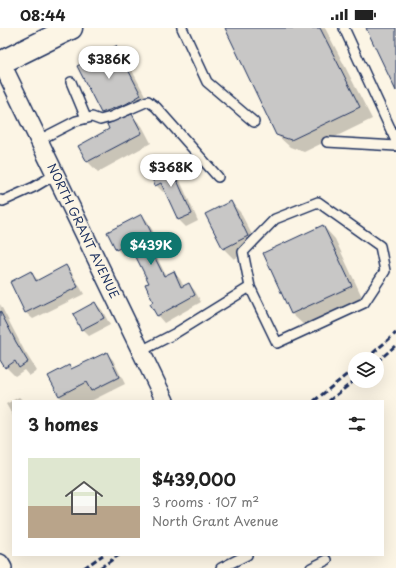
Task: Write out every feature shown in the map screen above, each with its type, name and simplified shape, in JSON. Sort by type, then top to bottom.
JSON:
[{"type":"main road","points":[[1,62],[71,28]]},
{"type":"street","name":"NORTH GRANT AVENUE","points":[[1,62],[165,400]]},
{"type":"street","points":[[0,563],[3,568]]},
{"type":"lane","points":[[182,28],[207,82],[254,122]]},
{"type":"lane","points":[[344,28],[396,141]]},
{"type":"lane","points":[[71,82],[86,118]]},
{"type":"lane","points":[[39,140],[76,121],[92,117],[100,120],[111,117],[148,101],[156,107],[218,177]]},
{"type":"lane","points":[[327,142],[396,146]]},
{"type":"lane","points":[[0,200],[3,201],[34,187],[56,174]]},
{"type":"lane","points":[[318,202],[380,246],[385,271],[364,303],[277,344],[250,288],[243,252],[275,219],[318,202]]},
{"type":"lane","points":[[141,351],[174,334],[250,288]]},
{"type":"lane","points":[[221,568],[245,556]]},
{"type":"lane","points":[[311,568],[327,561]]},
{"type":"building","points":[[225,28],[320,28],[360,107],[291,140],[276,135]]},
{"type":"building","points":[[366,28],[396,28],[396,91]]},
{"type":"building","points":[[116,46],[141,95],[126,104],[101,113],[77,66]]},
{"type":"building","points":[[132,114],[142,133],[87,162],[78,146],[109,129],[107,124]]},
{"type":"building","points":[[168,160],[192,214],[178,220],[161,183],[155,186],[148,169]]},
{"type":"building","points":[[231,201],[248,236],[223,249],[205,214]]},
{"type":"building","points":[[142,214],[151,232],[144,236],[164,276],[174,271],[181,287],[189,283],[195,295],[157,316],[150,304],[153,302],[145,284],[149,283],[129,243],[116,250],[107,232]]},
{"type":"building","points":[[323,225],[352,286],[291,314],[263,253]]},
{"type":"building","points":[[66,265],[78,287],[25,313],[10,282],[31,271],[36,281]]},
{"type":"building","points":[[95,302],[104,318],[81,330],[73,314]]},
{"type":"building","points":[[0,311],[28,362],[19,368],[15,361],[5,368],[0,360]]},
{"type":"building","points":[[107,352],[119,377],[91,391],[86,382],[59,396],[48,376],[69,365],[71,369]]},
{"type":"railway","points":[[374,352],[396,333]]},
{"type":"railway","points":[[384,356],[396,345]]},
{"type":"railway","points":[[315,400],[348,374]]},
{"type":"railway","points":[[330,400],[348,386]]},
{"type":"railway","points":[[84,568],[102,556]]},
{"type":"railway","points":[[100,568],[118,556]]}]
